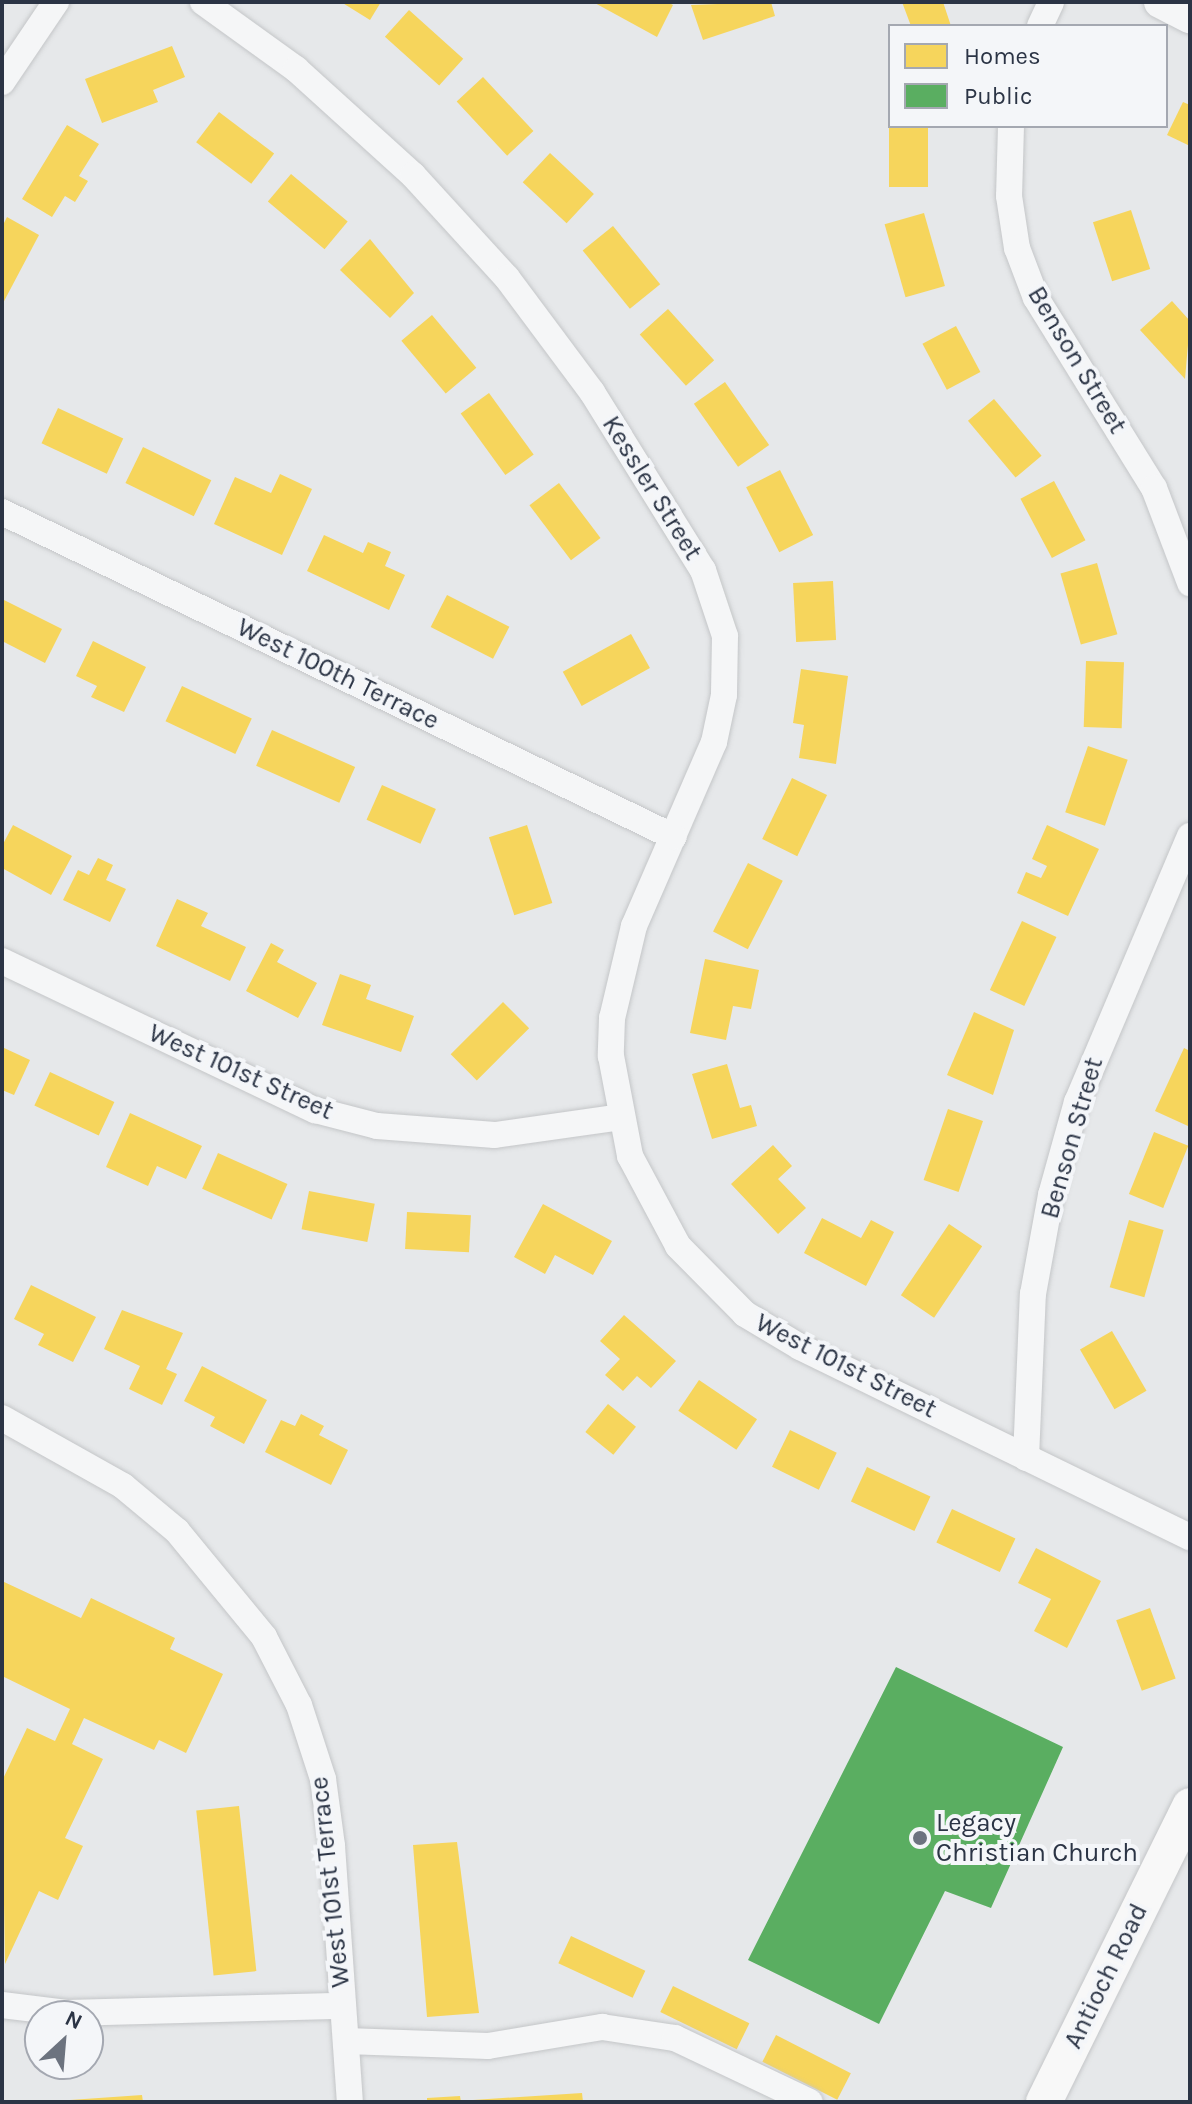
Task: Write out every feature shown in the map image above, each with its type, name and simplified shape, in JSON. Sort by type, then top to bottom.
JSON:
[{"type":"main road","name":"Antioch Road","points":[[1044,2102],[1190,1806]]},
{"type":"street","points":[[2,82],[56,2]]},
{"type":"street","name":"Kessler Street","points":[[203,2],[296,69],[413,175],[507,278],[667,506],[703,570],[725,636],[714,742],[620,967],[611,1056],[621,1117]]},
{"type":"street","points":[[1041,24],[1051,2]]},
{"type":"street","points":[[1160,2],[1190,17]]},
{"type":"street","name":"Benson Street","points":[[1011,128],[1009,196],[1017,248],[1036,298],[1154,488],[1190,582]]},
{"type":"street","name":"West 100th Terrace","points":[[2,512],[674,837]]},
{"type":"street","name":"Benson Street","points":[[1026,1458],[1033,1294],[1051,1195],[1077,1102],[1190,836]]},
{"type":"street","name":"West 101st Street","points":[[2,961],[290,1099],[377,1126],[495,1135],[621,1117],[630,1156],[678,1246],[745,1314],[1026,1458],[1190,1537]]},
{"type":"street","name":"West 101st Terrace","points":[[2,1418],[123,1486],[177,1531],[264,1637],[299,1705],[323,1779],[350,2102]]},
{"type":"street","points":[[2,2005],[67,2013],[343,2006]]},
{"type":"street","points":[[346,2041],[488,2046],[602,2027],[675,2038],[810,2102]]},
{"type":"building: Homes","points":[[341,2],[381,2],[370,20]]},
{"type":"building: Homes","points":[[593,2],[667,2],[673,5],[657,37]]},
{"type":"building: Homes","points":[[771,2],[775,16],[703,40],[691,5]]},
{"type":"building: Homes","points":[[902,2],[943,2],[950,24],[910,24]]},
{"type":"building: Homes","points":[[409,10],[463,59],[439,86],[385,37]]},
{"type":"building: Homes","points":[[172,46],[185,77],[153,90],[158,102],[102,123],[85,79]]},
{"type":"building: Homes","points":[[483,77],[533,131],[507,156],[457,102]]},
{"type":"building: Homes","points":[[1183,102],[1190,105],[1190,146],[1167,135]]},
{"type":"building: Homes","points":[[219,112],[274,154],[251,184],[196,142]]},
{"type":"building: Homes","points":[[67,125],[99,144],[79,176],[88,181],[75,202],[65,196],[52,217],[22,199]]},
{"type":"building: Homes","points":[[889,128],[928,128],[928,187],[889,187]]},
{"type":"building: Homes","points":[[550,153],[594,194],[567,223],[523,182]]},
{"type":"building: Homes","points":[[291,174],[348,222],[325,249],[268,202]]},
{"type":"building: Homes","points":[[1131,210],[1150,269],[1112,281],[1093,222]]},
{"type":"building: Homes","points":[[924,213],[945,286],[906,297],[885,224]]},
{"type":"building: Homes","points":[[7,217],[39,235],[2,305],[2,227]]},
{"type":"building: Homes","points":[[613,226],[660,284],[630,309],[583,251]]},
{"type":"building: Homes","points":[[370,239],[414,293],[390,318],[340,270]]},
{"type":"building: Homes","points":[[1172,301],[1190,321],[1185,379],[1140,330]]},
{"type":"building: Homes","points":[[668,309],[714,360],[686,386],[640,334]]},
{"type":"building: Homes","points":[[432,315],[476,368],[446,394],[401,341]]},
{"type":"building: Homes","points":[[956,326],[980,372],[947,390],[922,344]]},
{"type":"building: Homes","points":[[725,382],[769,445],[738,467],[694,404]]},
{"type":"building: Homes","points":[[489,393],[534,454],[505,475],[461,414]]},
{"type":"building: Homes","points":[[994,399],[1042,456],[1016,478],[968,421]]},
{"type":"building: Homes","points":[[58,408],[123,438],[107,474],[42,443]]},
{"type":"building: Homes","points":[[143,447],[211,480],[194,516],[125,483]]},
{"type":"building: Homes","points":[[780,470],[813,535],[779,552],[746,487]]},
{"type":"building: Homes","points":[[280,474],[312,489],[282,555],[214,524],[235,477],[271,493]]},
{"type":"building: Homes","points":[[1054,481],[1085,540],[1052,558],[1020,499]]},
{"type":"building: Homes","points":[[559,483],[601,538],[571,560],[529,505]]},
{"type":"building: Homes","points":[[324,535],[363,553],[368,542],[391,552],[385,566],[405,575],[389,610],[307,571]]},
{"type":"building: Homes","points":[[1097,563],[1117,634],[1081,645],[1060,573]]},
{"type":"building: Homes","points":[[833,581],[836,640],[796,642],[793,583]]},
{"type":"building: Homes","points":[[447,595],[509,627],[493,659],[431,627]]},
{"type":"building: Homes","points":[[2,599],[62,629],[45,663],[2,641]]},
{"type":"building: Homes","points":[[631,634],[650,668],[582,706],[563,672]]},
{"type":"building: Homes","points":[[93,641],[146,667],[124,712],[91,697],[97,686],[76,676]]},
{"type":"building: Homes","points":[[1086,661],[1124,662],[1122,728],[1084,727]]},
{"type":"building: Homes","points":[[801,669],[848,676],[836,764],[799,758],[804,725],[793,723]]},
{"type":"building: Homes","points":[[182,686],[252,719],[235,754],[166,721]]},
{"type":"building: Homes","points":[[272,730],[355,767],[339,803],[256,766]]},
{"type":"building: Homes","points":[[1088,746],[1128,760],[1105,826],[1065,812]]},
{"type":"building: Homes","points":[[792,778],[827,795],[797,856],[762,839]]},
{"type":"building: Homes","points":[[382,785],[436,809],[420,844],[367,820]]},
{"type":"building: Homes","points":[[13,825],[72,856],[51,895],[2,868],[2,846]]},
{"type":"building: Homes","points":[[527,825],[552,903],[514,915],[489,837]]},
{"type":"building: Homes","points":[[1047,825],[1099,849],[1068,916],[1017,893],[1026,872],[1041,878],[1047,866],[1032,859]]},
{"type":"building: Homes","points":[[98,858],[113,865],[106,880],[126,889],[110,922],[63,900],[78,870],[89,875]]},
{"type":"building: Homes","points":[[748,863],[783,881],[748,949],[713,932]]},
{"type":"building: Homes","points":[[177,899],[208,913],[201,926],[246,947],[230,981],[156,946]]},
{"type":"building: Homes","points":[[1022,921],[1056,937],[1024,1006],[990,990]]},
{"type":"building: Homes","points":[[271,943],[284,950],[277,962],[317,983],[298,1018],[246,991]]},
{"type":"building: Homes","points":[[705,959],[759,970],[751,1009],[733,1006],[726,1040],[690,1033]]},
{"type":"building: Homes","points":[[340,974],[371,985],[366,999],[414,1016],[401,1052],[322,1025]]},
{"type":"building: Homes","points":[[503,1002],[529,1028],[477,1080],[451,1054]]},
{"type":"building: Homes","points":[[974,1012],[1014,1030],[993,1095],[947,1075]]},
{"type":"building: Homes","points":[[2,1047],[30,1060],[14,1095],[2,1090]]},
{"type":"building: Homes","points":[[1184,1048],[1190,1051],[1188,1126],[1155,1111]]},
{"type":"building: Homes","points":[[727,1064],[740,1108],[751,1105],[757,1126],[712,1139],[692,1074]]},
{"type":"building: Homes","points":[[50,1072],[114,1102],[99,1136],[34,1106]]},
{"type":"building: Homes","points":[[948,1109],[983,1121],[959,1192],[924,1180]]},
{"type":"building: Homes","points":[[130,1113],[202,1146],[186,1179],[157,1166],[148,1186],[106,1167]]},
{"type":"building: Homes","points":[[1154,1132],[1188,1146],[1163,1208],[1129,1194]]},
{"type":"building: Homes","points":[[773,1145],[792,1166],[778,1179],[806,1208],[778,1234],[731,1184]]},
{"type":"building: Homes","points":[[218,1153],[287,1184],[272,1220],[202,1189]]},
{"type":"building: Homes","points":[[309,1191],[375,1204],[367,1242],[302,1229]]},
{"type":"building: Homes","points":[[543,1204],[612,1241],[593,1275],[555,1255],[545,1274],[514,1257]]},
{"type":"building: Homes","points":[[407,1212],[471,1215],[469,1252],[405,1249]]},
{"type":"building: Homes","points":[[822,1218],[861,1238],[871,1220],[894,1232],[866,1286],[804,1253]]},
{"type":"building: Homes","points":[[1129,1220],[1164,1230],[1144,1297],[1110,1287]]},
{"type":"building: Homes","points":[[949,1224],[982,1246],[934,1318],[901,1295]]},
{"type":"building: Homes","points":[[31,1285],[96,1317],[73,1362],[38,1345],[44,1334],[14,1319]]},
{"type":"building: Homes","points":[[122,1310],[183,1333],[166,1369],[177,1374],[162,1405],[129,1389],[140,1366],[104,1349]]},
{"type":"building: Homes","points":[[624,1315],[676,1361],[651,1388],[637,1376],[623,1391],[605,1375],[620,1359],[600,1341]]},
{"type":"building: Homes","points":[[1112,1331],[1146,1391],[1114,1409],[1080,1350]]},
{"type":"building: Homes","points":[[202,1366],[267,1400],[244,1444],[210,1426],[215,1417],[184,1401]]},
{"type":"building: Homes","points":[[699,1380],[757,1419],[736,1450],[678,1411]]},
{"type":"building: Homes","points":[[608,1404],[636,1427],[613,1455],[585,1432]]},
{"type":"building: Homes","points":[[301,1414],[324,1426],[319,1435],[348,1450],[331,1485],[265,1452],[281,1420],[295,1426]]},
{"type":"building: Homes","points":[[790,1430],[837,1453],[819,1490],[772,1467]]},
{"type":"building: Homes","points":[[867,1467],[930,1497],[914,1531],[851,1501]]},
{"type":"building: Homes","points":[[952,1509],[1015,1539],[1000,1572],[936,1543]]},
{"type":"building: Homes","points":[[1036,1548],[1101,1581],[1067,1648],[1034,1631],[1051,1599],[1018,1583]]},
{"type":"building: Homes","points":[[2,1581],[81,1618],[91,1598],[175,1638],[170,1649],[223,1674],[186,1753],[159,1740],[154,1750],[84,1718],[72,1744],[103,1759],[65,1838],[83,1846],[58,1900],[39,1891],[5,1964],[2,1781],[27,1728],[55,1741],[70,1709],[2,1676]]},
{"type":"building: Homes","points":[[1150,1608],[1176,1678],[1142,1691],[1116,1620]]},
{"type":"building: Homes","points":[[239,1806],[256,1971],[214,1976],[196,1810]]},
{"type":"building: Homes","points":[[457,1842],[479,2013],[427,2017],[413,1845]]},
{"type":"building: Homes","points":[[571,1936],[645,1971],[633,1998],[558,1963]]},
{"type":"building: Homes","points":[[673,1986],[749,2023],[737,2049],[660,2012]]},
{"type":"building: Homes","points":[[776,2035],[851,2073],[837,2100],[762,2062]]},
{"type":"building: Homes","points":[[582,2093],[583,2102],[473,2102],[473,2100]]},
{"type":"building: Homes","points":[[142,2095],[143,2102],[70,2102],[70,2100]]},
{"type":"building: Homes","points":[[460,2096],[461,2102],[427,2102],[427,2098]]},
{"type":"building: Public","name":"Legacy Christian Church","points":[[896,1667],[1063,1747],[991,1908],[945,1891],[879,2024],[748,1960]]},
{"type":"place","name":"Legacy Christian Church","points":[[920,1838]]}]
